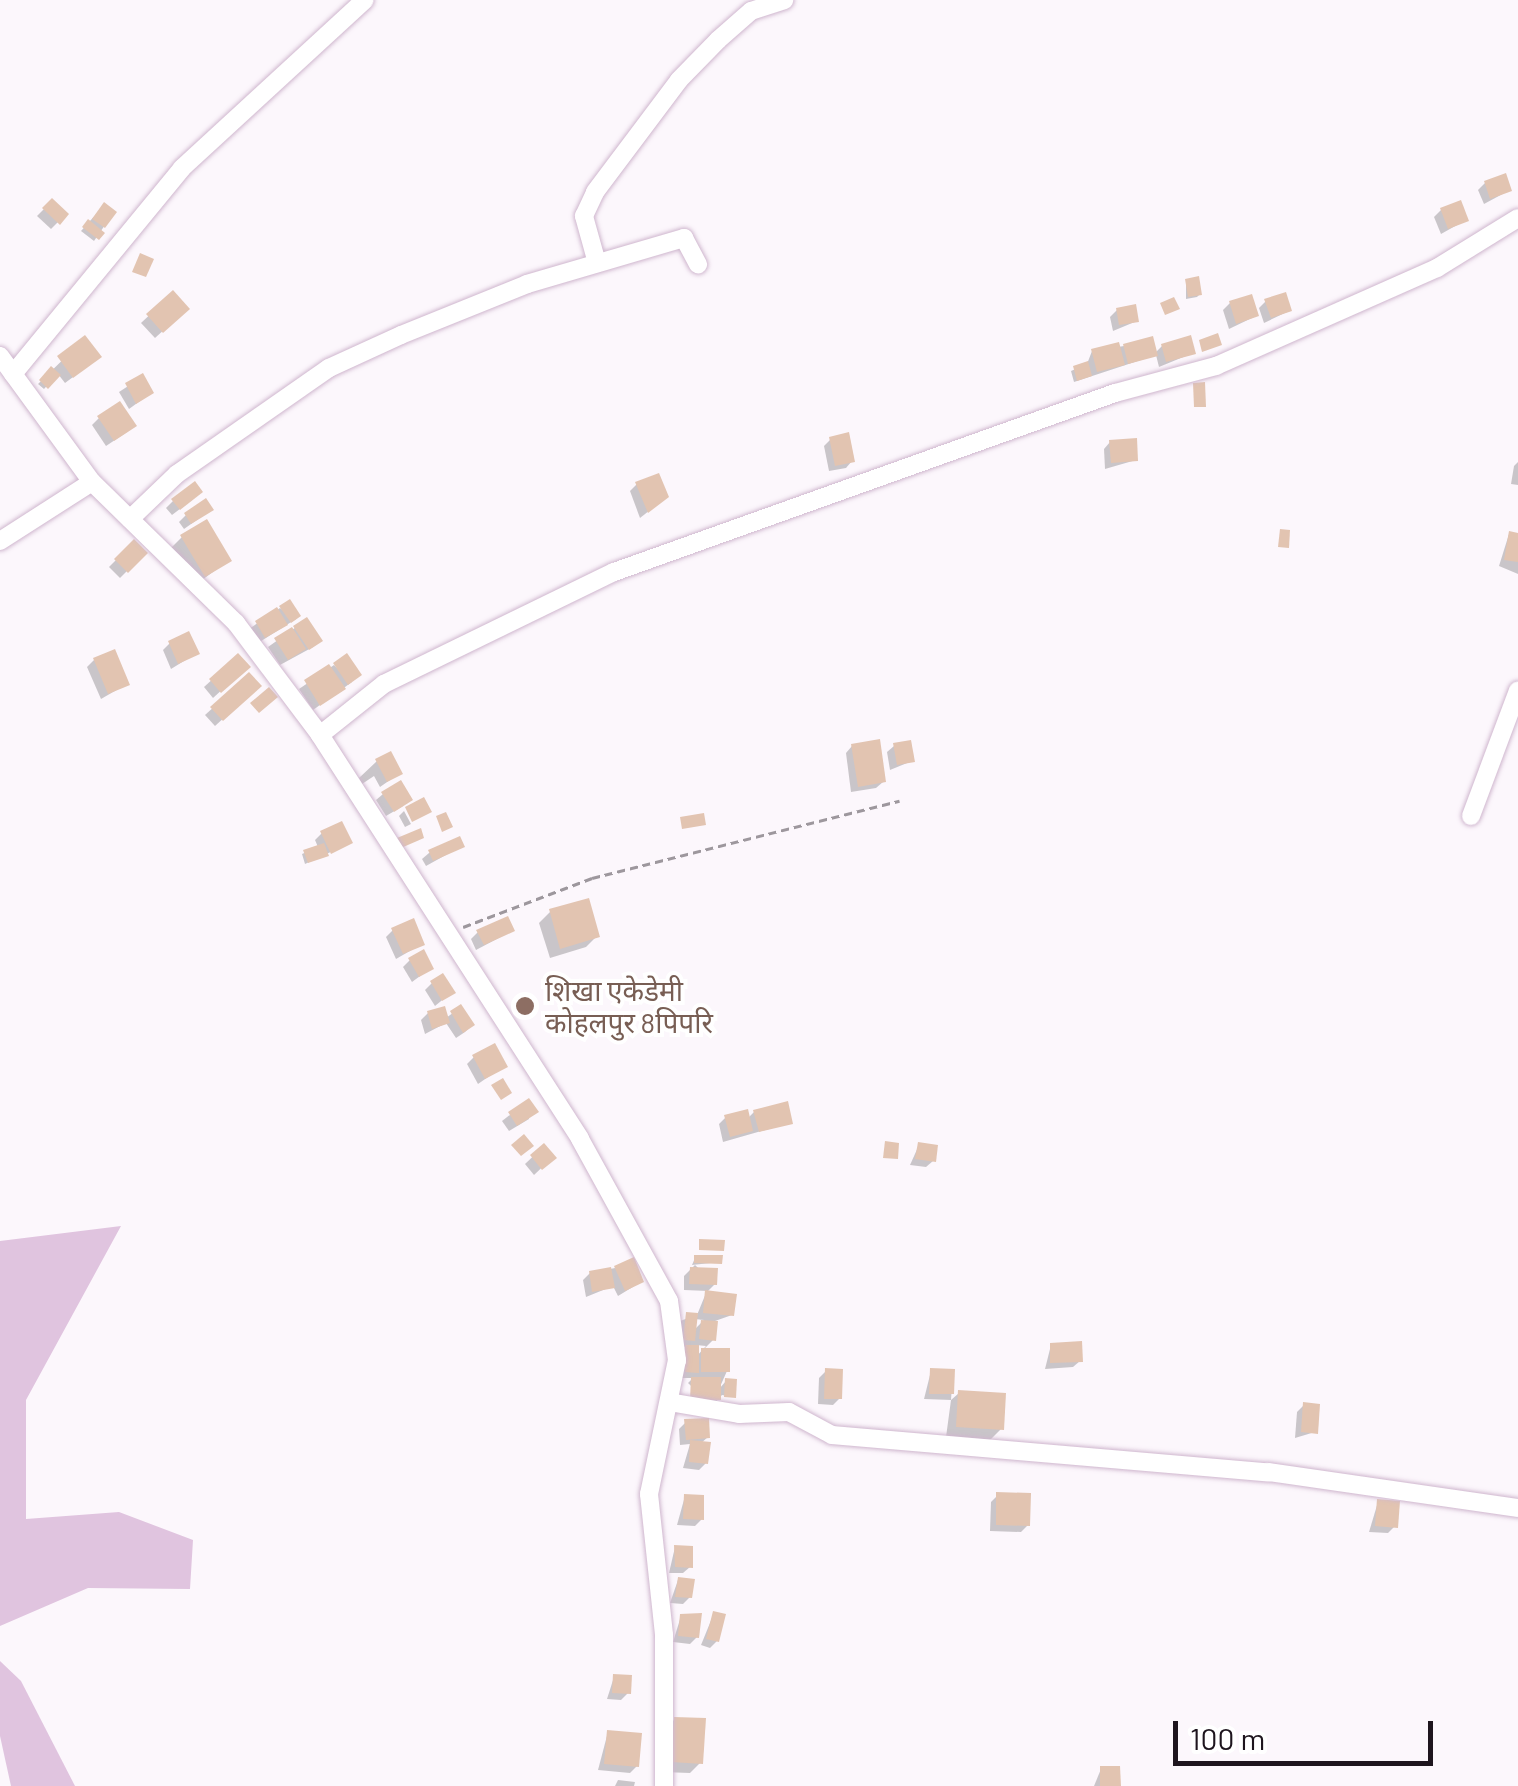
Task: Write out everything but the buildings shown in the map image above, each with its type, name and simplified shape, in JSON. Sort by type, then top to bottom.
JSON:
[{"type":"street","points":[[13,374],[182,168],[365,0]]},
{"type":"street","points":[[597,262],[584,216],[595,192],[679,80],[718,40],[751,12],[784,0]]},
{"type":"street","points":[[320,734],[384,684],[614,572],[1071,408],[1216,366],[1436,268],[1518,218]]},
{"type":"street","points":[[130,518],[177,474],[330,368],[527,284],[597,262],[684,238],[698,264]]},
{"type":"street","points":[[0,356],[92,482],[236,623],[320,734],[580,1138],[668,1301],[677,1360],[649,1494],[664,1634],[664,1786]]},
{"type":"street","points":[[0,541],[92,482]]},
{"type":"street","points":[[1470,816],[1518,690]]},
{"type":"street","points":[[669,1402],[739,1414],[789,1412],[832,1435],[1304,1476],[1518,1508]]},
{"type":"path","points":[[448,934],[592,878],[900,801]]},
{"type":"shaded area","points":[[121,1226],[26,1400],[26,1519],[119,1512],[193,1540],[190,1589],[88,1588],[0,1626],[0,1241]]},
{"type":"shaded area","points":[[0,1661],[21,1681],[75,1786],[11,1786],[0,1736]]},
{"type":"place","name":"शिखा एकेडेमी कोहलपुर 8पिपरि","points":[[525,1006]]}]
